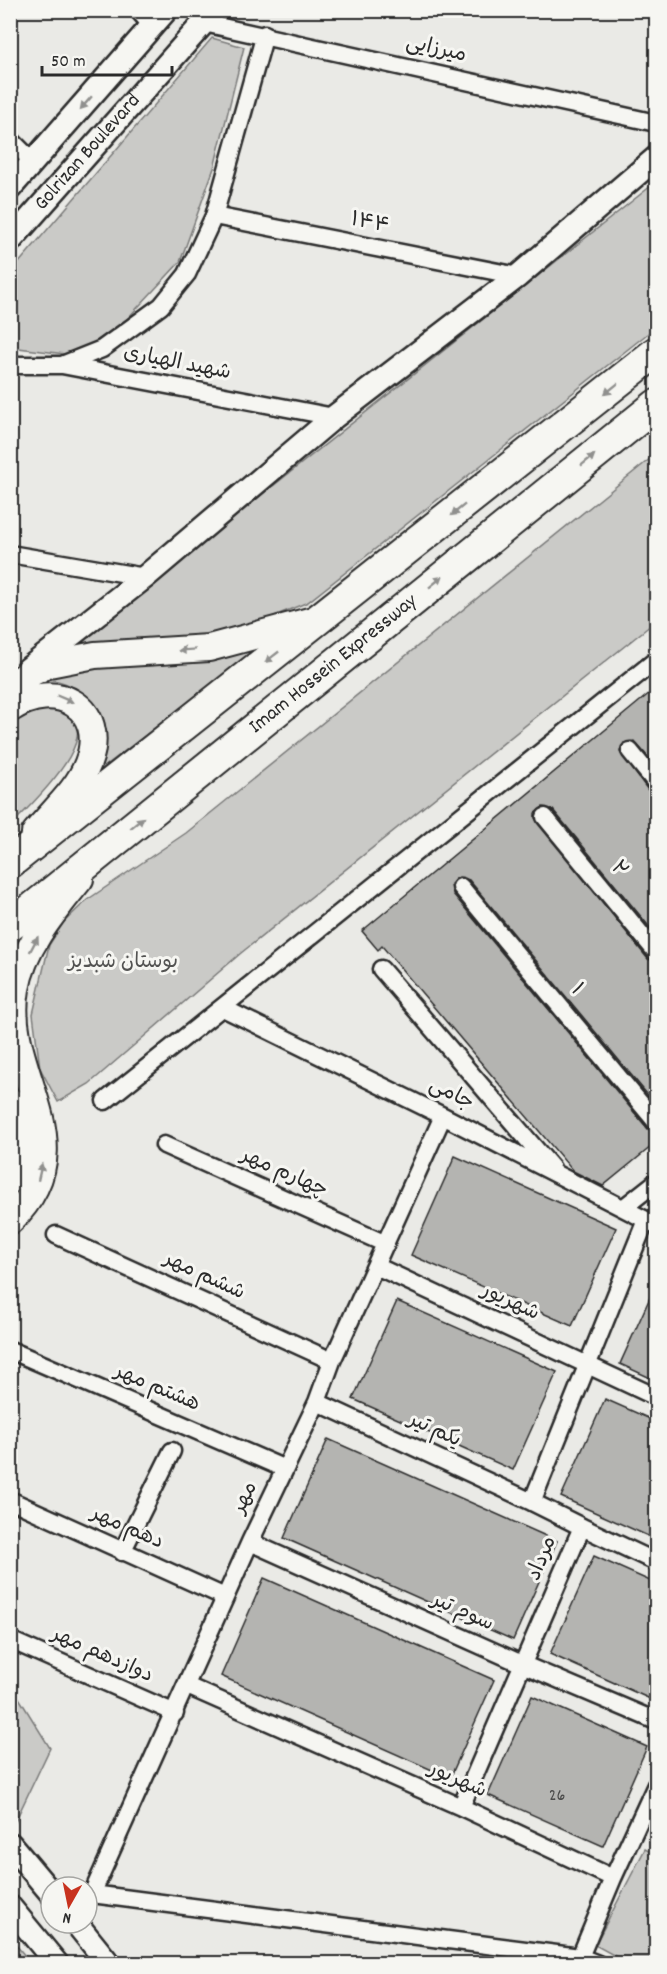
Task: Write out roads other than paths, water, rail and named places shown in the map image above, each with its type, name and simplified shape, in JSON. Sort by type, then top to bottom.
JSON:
[{"type":"highway","name":"Imam Hossein Expressway","points":[[11,863],[657,352]]},
{"type":"highway","name":"Imam Hossein Expressway","points":[[10,926],[657,405]]},
{"type":"main road","points":[[10,684],[49,664],[95,655],[208,648],[254,638],[325,616]]},
{"type":"main road","points":[[10,709],[37,696],[56,695],[70,699],[89,721],[93,741],[88,764],[76,785],[11,863]]},
{"type":"main road","points":[[10,1221],[23,1209],[38,1183],[43,1157],[44,1128],[16,1039],[16,988],[26,960],[45,925],[107,847]]},
{"type":"main road","points":[[10,1101],[19,1129],[20,1146],[10,1180]]},
{"type":"street","name":"Golrizan Boulevard","points":[[10,188],[34,163],[152,16]]},
{"type":"street","name":"Golrizan Boulevard","points":[[10,241],[209,17]]},
{"type":"street","name":"میرزایی","points":[[209,17],[265,34],[657,123]]},
{"type":"street","points":[[62,365],[102,349],[161,306],[187,274],[214,216],[265,34]]},
{"type":"street","points":[[10,139],[34,163]]},
{"type":"street","points":[[10,684],[145,577],[334,417],[518,276],[657,158]]},
{"type":"street","name":"۱۴۴","points":[[214,216],[518,276]]},
{"type":"street","name":"شهید الهیاری","points":[[10,365],[62,365],[334,417]]},
{"type":"street","points":[[10,554],[145,577]]},
{"type":"street","points":[[105,1101],[657,660]]},
{"type":"street","points":[[630,751],[657,783]]},
{"type":"street","name":"۲","points":[[545,817],[657,952]]},
{"type":"street","name":"۱","points":[[461,887],[657,1122]]},
{"type":"street","points":[[381,969],[557,1174]]},
{"type":"street","name":"جامی","points":[[223,1008],[443,1116],[651,1223]]},
{"type":"street","name":"مهر","points":[[99,1877],[175,1713],[250,1542],[317,1402],[332,1361],[443,1116]]},
{"type":"street","name":"چهارم مهر","points":[[164,1145],[386,1244]]},
{"type":"street","points":[[623,1208],[657,1182]]},
{"type":"street","points":[[532,1502],[588,1365],[651,1223]]},
{"type":"street","name":"ششم مهر","points":[[56,1235],[332,1361]]},
{"type":"street","name":"شهریور","points":[[376,1266],[657,1397]]},
{"type":"street","name":"هشتم مهر","points":[[10,1350],[285,1469]]},
{"type":"street","name":"یکم تیر","points":[[317,1402],[532,1502]]},
{"type":"street","points":[[122,1552],[172,1451]]},
{"type":"street","name":"دهم مهر","points":[[10,1500],[225,1597]]},
{"type":"street","name":"مرداد","points":[[461,1807],[582,1527],[532,1502]]},
{"type":"street","points":[[582,1527],[657,1563]]},
{"type":"street","name":"سوم تیر","points":[[250,1542],[522,1664],[657,1721]]},
{"type":"street","name":"دوازدهم مهر","points":[[10,1640],[175,1713]]},
{"type":"street","name":"شهریور","points":[[187,1686],[461,1807],[613,1878]]},
{"type":"street","points":[[580,1957],[613,1878],[657,1785]]},
{"type":"street","points":[[10,1844],[39,1879]]},
{"type":"street","points":[[99,1897],[580,1957],[598,1964]]},
{"type":"street","points":[[10,1907],[57,1964]]},
{"type":"street","points":[[86,1935],[109,1964]]},
{"type":"park label","name":"بوستان شبدیز","points":[[123,963]]}]
